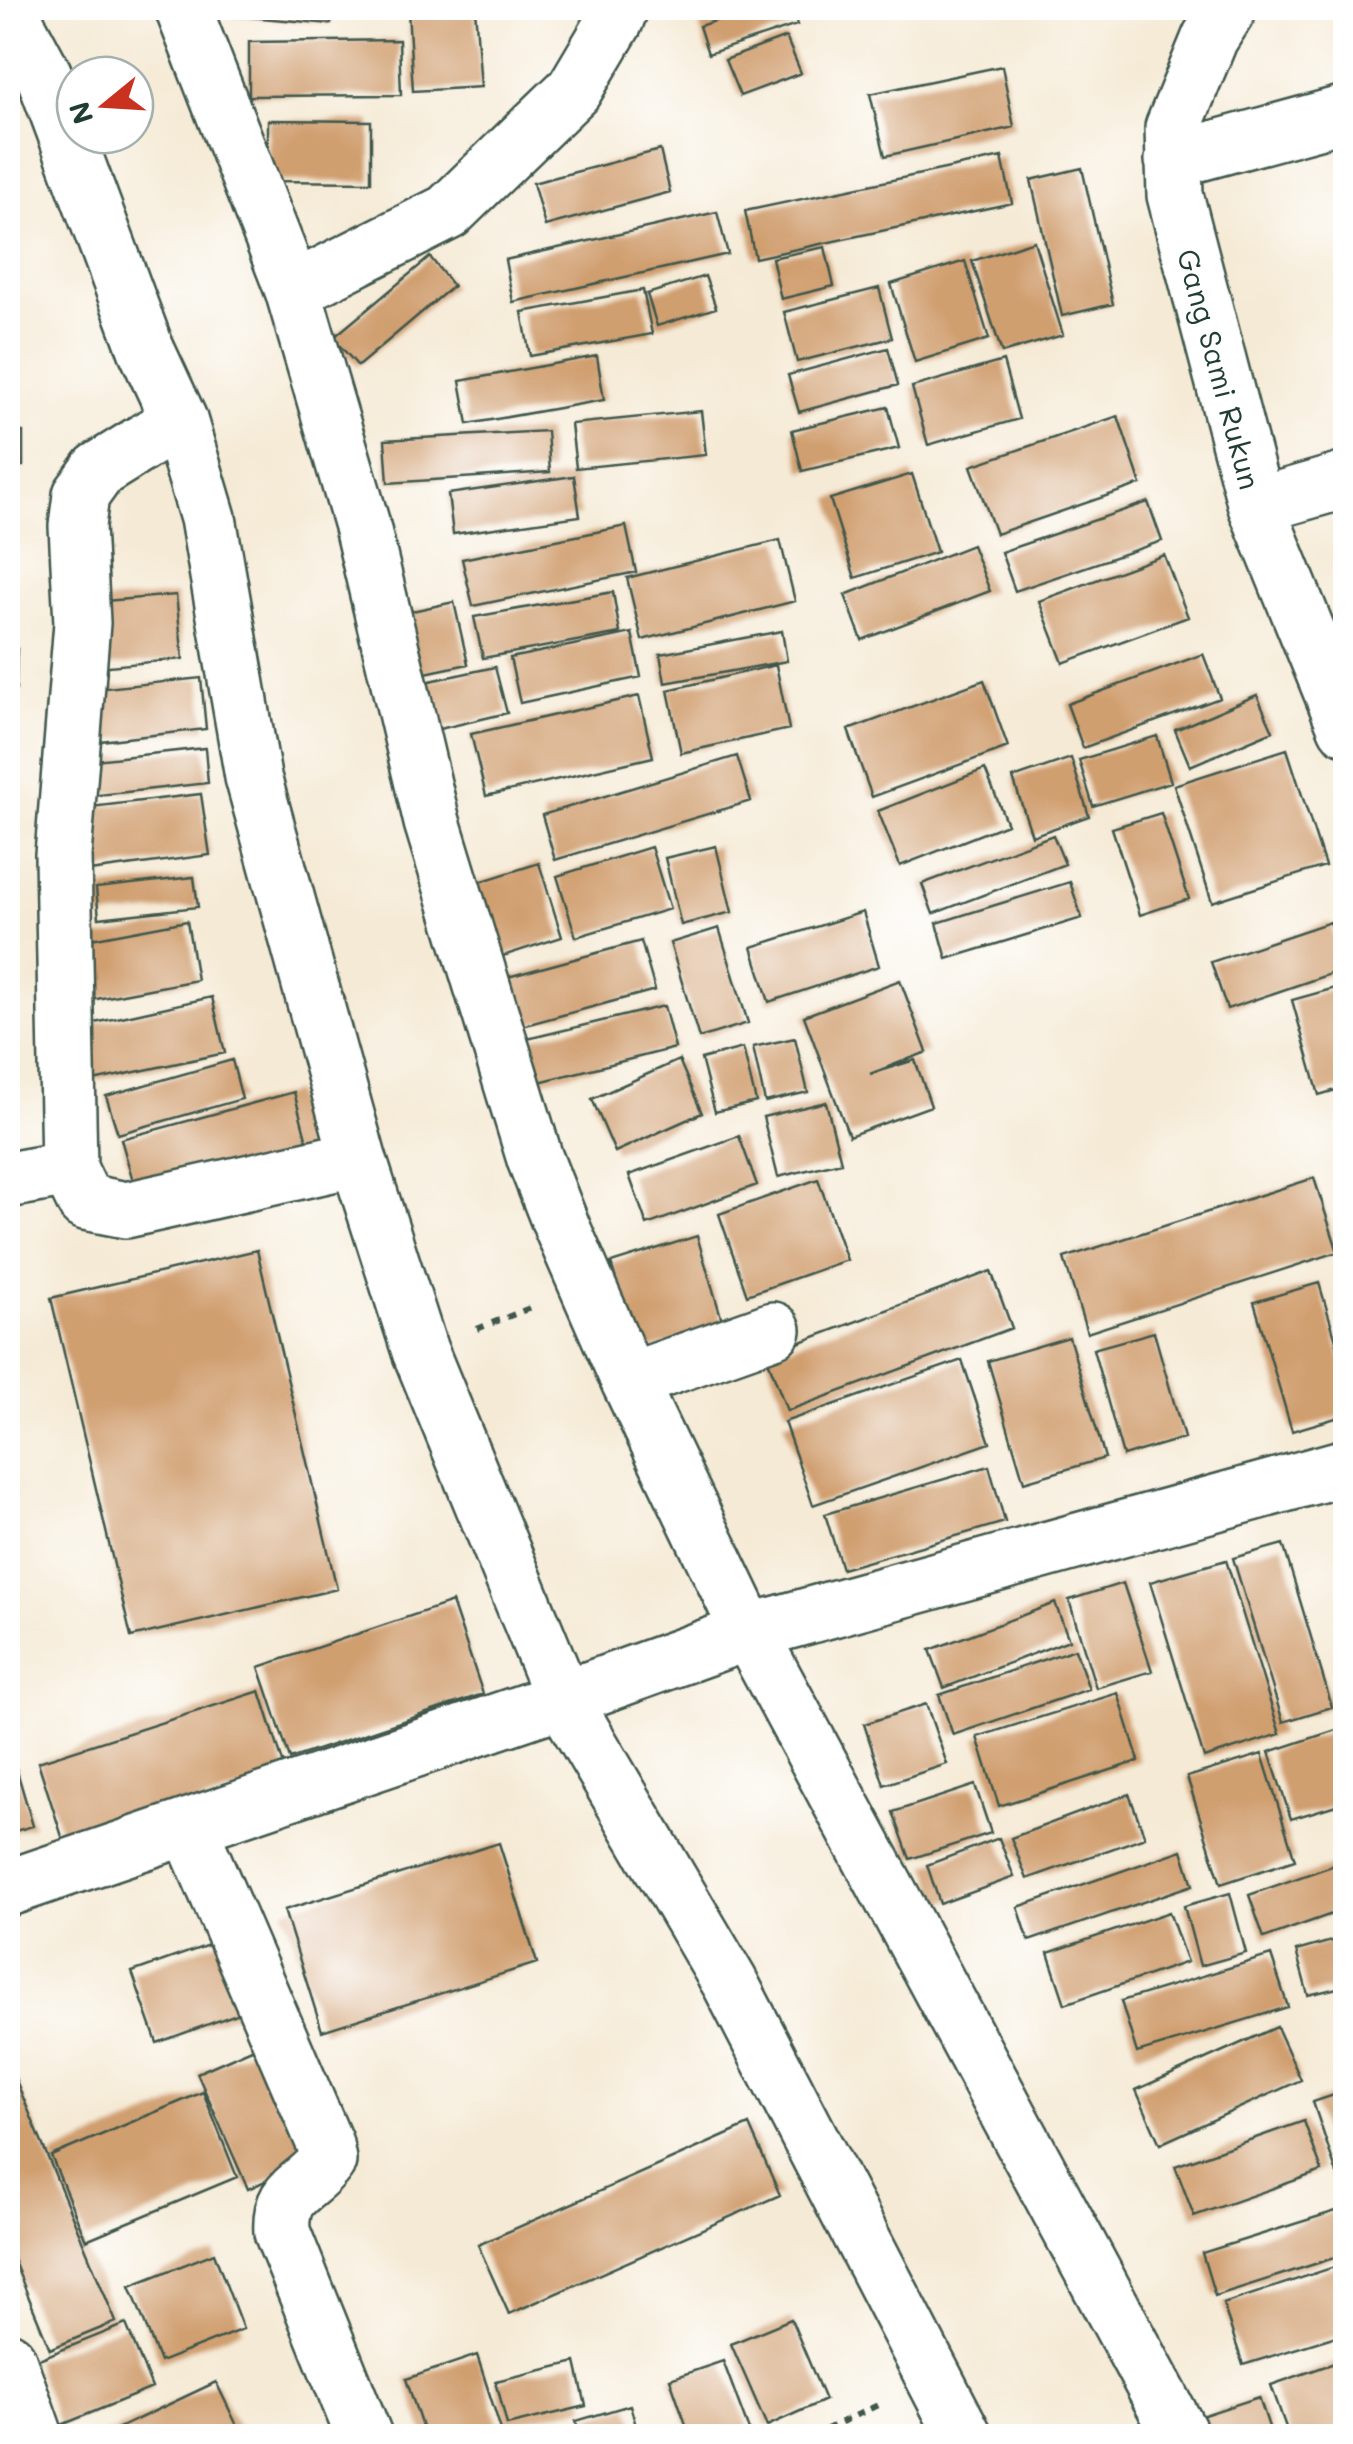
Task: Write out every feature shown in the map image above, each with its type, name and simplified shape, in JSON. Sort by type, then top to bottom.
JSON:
[{"type":"street","points":[[8,8],[44,75],[146,348],[179,420],[208,518],[253,777],[358,1158],[420,1351],[730,1983],[964,2436]]},
{"type":"street","points":[[183,8],[293,290],[361,522],[432,822],[536,1159],[737,1636],[1181,2436]]},
{"type":"street","points":[[293,290],[448,212],[574,90],[620,8]]},
{"type":"street","name":"Gang Sami Rukun","points":[[1229,8],[1210,38],[1173,128],[1175,196],[1256,506],[1346,727]]},
{"type":"street","points":[[1173,160],[1346,114]]},
{"type":"street","points":[[179,420],[98,470],[81,495],[77,526],[82,623],[63,855],[69,1169],[84,1202],[126,1210],[358,1158]]},
{"type":"street","points":[[1256,506],[1346,480]]},
{"type":"street","points":[[8,1180],[69,1169]]},
{"type":"street","points":[[629,1381],[772,1330]]},
{"type":"street","points":[[8,1888],[737,1636],[1346,1467]]},
{"type":"street","points":[[189,1827],[325,2144],[328,2160],[319,2173],[292,2193],[281,2210],[282,2232],[364,2436]]},
{"type":"street","points":[[8,2360],[35,2436]]},
{"type":"path","points":[[471,1331],[542,1304]]},
{"type":"path","points":[[812,2436],[933,2378]]},
{"type":"building","points":[[228,8],[332,8],[331,24],[227,15]]},
{"type":"building","points":[[475,8],[481,87],[413,91],[408,11]]},
{"type":"building","points":[[756,8],[792,8],[797,25],[708,54],[699,26]]},
{"type":"building","points":[[786,37],[801,73],[740,96],[725,60]]},
{"type":"building","points":[[399,40],[401,95],[249,96],[249,42]]},
{"type":"building","points":[[1002,66],[1014,127],[885,156],[870,94]]},
{"type":"building","points":[[268,120],[371,121],[371,182],[268,181]]},
{"type":"building","points":[[660,150],[670,192],[545,226],[533,183]]},
{"type":"building","points":[[1002,157],[1012,203],[755,258],[745,211]]},
{"type":"building","points":[[1082,168],[1113,304],[1062,316],[1031,180]]},
{"type":"building","points":[[717,212],[728,254],[513,302],[505,260]]},
{"type":"building","points":[[1034,241],[1063,335],[1002,353],[972,261]]},
{"type":"building","points":[[825,247],[834,286],[781,299],[772,258]]},
{"type":"building","points":[[430,257],[453,286],[358,366],[333,338]]},
{"type":"building","points":[[965,261],[989,339],[915,362],[891,284]]},
{"type":"building","points":[[705,276],[716,308],[657,326],[647,294]]},
{"type":"building","points":[[879,288],[892,338],[797,362],[784,312]]},
{"type":"building","points":[[643,290],[652,334],[530,356],[522,312]]},
{"type":"building","points":[[888,348],[898,385],[799,412],[788,375]]},
{"type":"building","points":[[597,356],[604,400],[468,424],[460,381]]},
{"type":"building","points":[[1003,361],[1019,419],[928,445],[912,387]]},
{"type":"building","points":[[888,407],[899,448],[802,471],[792,430]]},
{"type":"building","points":[[701,411],[706,455],[576,468],[571,424]]},
{"type":"building","points":[[1118,416],[1141,484],[996,534],[971,466]]},
{"type":"building","points":[[547,431],[550,472],[388,483],[385,440]]},
{"type":"building","points":[[8,432],[23,432],[23,466],[8,466]]},
{"type":"building","points":[[912,474],[937,552],[855,578],[830,499]]},
{"type":"building","points":[[574,476],[580,516],[453,534],[448,494]]},
{"type":"building","points":[[8,483],[16,483],[14,550],[8,550]]},
{"type":"building","points":[[1148,502],[1162,541],[1015,591],[1001,552]]},
{"type":"building","points":[[626,526],[636,572],[473,606],[462,559]]},
{"type":"building","points":[[780,540],[795,601],[642,640],[627,578]]},
{"type":"building","points":[[972,545],[990,591],[862,640],[845,595]]},
{"type":"building","points":[[1164,555],[1188,617],[1063,663],[1039,601]]},
{"type":"building","points":[[613,592],[620,633],[483,658],[474,617]]},
{"type":"building","points":[[176,595],[183,659],[99,667],[93,602]]},
{"type":"building","points":[[454,602],[468,664],[411,676],[398,614]]},
{"type":"building","points":[[782,631],[787,661],[665,683],[660,654]]},
{"type":"building","points":[[632,633],[641,677],[520,703],[510,658]]},
{"type":"building","points":[[8,647],[17,648],[16,689],[8,689]]},
{"type":"building","points":[[1203,654],[1220,698],[1083,748],[1067,704]]},
{"type":"building","points":[[776,665],[789,729],[681,753],[668,690]]},
{"type":"building","points":[[495,667],[507,713],[427,732],[416,684]]},
{"type":"building","points":[[201,678],[206,729],[91,742],[86,690]]},
{"type":"building","points":[[984,680],[1008,747],[872,797],[848,730]]},
{"type":"building","points":[[1257,695],[1273,731],[1190,766],[1175,730]]},
{"type":"building","points":[[639,696],[653,757],[486,796],[471,734]]},
{"type":"building","points":[[1157,736],[1171,782],[1093,806],[1079,760]]},
{"type":"building","points":[[205,748],[208,783],[90,796],[85,761]]},
{"type":"building","points":[[1287,749],[1325,866],[1212,902],[1174,785]]},
{"type":"building","points":[[737,756],[751,801],[555,860],[542,815]]},
{"type":"building","points":[[1071,758],[1089,816],[1032,836],[1013,778]]},
{"type":"building","points":[[985,769],[1007,824],[900,866],[878,811]]},
{"type":"building","points":[[201,794],[210,855],[89,871],[82,808]]},
{"type":"building","points":[[1161,813],[1189,899],[1140,915],[1112,828]]},
{"type":"building","points":[[1053,835],[1065,864],[933,914],[922,884]]},
{"type":"building","points":[[716,846],[732,912],[681,925],[665,858]]},
{"type":"building","points":[[651,847],[670,909],[576,937],[557,876]]},
{"type":"building","points":[[539,863],[562,937],[500,957],[476,883]]},
{"type":"building","points":[[194,877],[198,907],[99,918],[96,888]]},
{"type":"building","points":[[1070,882],[1082,918],[947,959],[937,923]]},
{"type":"building","points":[[863,912],[879,966],[769,1002],[752,947]]},
{"type":"building","points":[[187,921],[197,980],[86,1001],[75,942]]},
{"type":"building","points":[[1330,922],[1345,969],[1227,1009],[1211,962]]},
{"type":"building","points":[[719,928],[748,1023],[699,1038],[670,943]]},
{"type":"building","points":[[641,941],[655,990],[522,1026],[508,977]]},
{"type":"building","points":[[900,980],[927,1052],[870,1074],[915,1060],[931,1106],[849,1136],[804,1016]]},
{"type":"building","points":[[1346,985],[1346,1087],[1319,1095],[1292,1000]]},
{"type":"building","points":[[212,997],[225,1053],[93,1081],[81,1026]]},
{"type":"building","points":[[664,1006],[675,1048],[531,1084],[519,1041]]},
{"type":"building","points":[[795,1038],[808,1092],[765,1102],[753,1047]]},
{"type":"building","points":[[743,1048],[756,1102],[715,1112],[701,1059]]},
{"type":"building","points":[[232,1060],[242,1099],[118,1134],[106,1096]]},
{"type":"building","points":[[679,1060],[702,1113],[615,1152],[592,1099]]},
{"type":"building","points":[[294,1092],[310,1153],[138,1198],[121,1139]]},
{"type":"building","points":[[826,1102],[841,1162],[778,1177],[763,1117]]},
{"type":"building","points":[[739,1136],[757,1185],[647,1225],[629,1175]]},
{"type":"building","points":[[1314,1178],[1338,1252],[1087,1333],[1064,1258]]},
{"type":"building","points":[[818,1179],[847,1260],[747,1295],[719,1214]]},
{"type":"building","points":[[697,1236],[724,1327],[638,1353],[611,1263]]},
{"type":"building","points":[[257,1250],[337,1589],[131,1637],[51,1298]]},
{"type":"building","points":[[991,1271],[1012,1328],[787,1411],[766,1355]]},
{"type":"building","points":[[1319,1283],[1346,1374],[1346,1415],[1292,1431],[1254,1302]]},
{"type":"building","points":[[1154,1332],[1184,1438],[1123,1456],[1093,1349]]},
{"type":"building","points":[[1069,1337],[1105,1458],[1024,1482],[988,1361]]},
{"type":"building","points":[[962,1360],[990,1443],[813,1505],[784,1422]]},
{"type":"building","points":[[989,1466],[1005,1522],[842,1569],[825,1514]]},
{"type":"building","points":[[1283,1544],[1332,1707],[1283,1722],[1233,1558]]},
{"type":"building","points":[[1226,1560],[1280,1734],[1204,1758],[1150,1582]]},
{"type":"building","points":[[1123,1583],[1152,1671],[1096,1688],[1069,1600]]},
{"type":"building","points":[[452,1602],[483,1694],[290,1759],[259,1667]]},
{"type":"building","points":[[1055,1603],[1069,1640],[944,1688],[930,1650]]},
{"type":"building","points":[[1075,1649],[1089,1689],[953,1735],[939,1695]]},
{"type":"building","points":[[260,1691],[287,1775],[65,1846],[38,1762]]},
{"type":"building","points":[[1118,1693],[1139,1761],[999,1806],[977,1737]]},
{"type":"building","points":[[926,1704],[947,1764],[884,1785],[864,1724]]},
{"type":"building","points":[[1339,1729],[1346,1748],[1346,1802],[1291,1819],[1269,1752]]},
{"type":"building","points":[[8,1740],[33,1826],[8,1833]]},
{"type":"building","points":[[1262,1754],[1295,1860],[1221,1884],[1187,1777]]},
{"type":"building","points":[[975,1785],[991,1833],[910,1859],[893,1812]]},
{"type":"building","points":[[1129,1794],[1145,1837],[1027,1879],[1011,1838]]},
{"type":"building","points":[[999,1838],[1014,1877],[940,1904],[927,1865]]},
{"type":"building","points":[[499,1843],[537,1963],[322,2031],[284,1910]]},
{"type":"building","points":[[1182,1850],[1193,1885],[1029,1941],[1018,1907]]},
{"type":"building","points":[[1346,1861],[1346,1909],[1264,1938],[1249,1895]]},
{"type":"building","points":[[1230,1893],[1246,1953],[1200,1966],[1184,1906]]},
{"type":"building","points":[[1169,1912],[1187,1962],[1065,2004],[1048,1953]]},
{"type":"building","points":[[231,1937],[256,2007],[157,2043],[132,1972]]},
{"type":"building","points":[[1346,1937],[1346,1986],[1308,1995],[1296,1951]]},
{"type":"building","points":[[1271,1955],[1288,2007],[1137,2053],[1121,2001]]},
{"type":"building","points":[[1277,2027],[1301,2080],[1160,2144],[1136,2090]]},
{"type":"building","points":[[261,2045],[311,2160],[248,2189],[197,2073]]},
{"type":"building","points":[[15,2078],[116,2322],[50,2349],[8,2247],[8,2082]]},
{"type":"building","points":[[1346,2091],[1346,2178],[1339,2180],[1313,2102]]},
{"type":"building","points":[[203,2092],[237,2177],[86,2240],[51,2156]]},
{"type":"building","points":[[1304,2121],[1322,2171],[1194,2216],[1175,2166]]},
{"type":"building","points":[[749,2125],[780,2195],[509,2314],[478,2245]]},
{"type":"building","points":[[1339,2210],[1346,2231],[1346,2254],[1215,2296],[1202,2253]]},
{"type":"building","points":[[214,2253],[243,2329],[160,2362],[130,2286]]},
{"type":"building","points":[[1340,2265],[1346,2283],[1346,2333],[1243,2365],[1223,2304]]},
{"type":"building","points":[[791,2319],[825,2400],[767,2426],[731,2344]]},
{"type":"building","points":[[126,2324],[152,2388],[59,2426],[34,2361]]},
{"type":"building","points":[[477,2355],[503,2436],[425,2436],[406,2379]]},
{"type":"building","points":[[1346,2359],[1346,2436],[1289,2436],[1271,2385]]},
{"type":"building","points":[[723,2361],[750,2433],[690,2436],[670,2379]]},
{"type":"building","points":[[576,2362],[586,2406],[507,2425],[496,2381]]},
{"type":"building","points":[[216,2382],[242,2436],[102,2436]]},
{"type":"building","points":[[1259,2397],[1272,2436],[1207,2436],[1201,2416]]},
{"type":"building","points":[[630,2405],[639,2436],[580,2436],[576,2421]]}]
